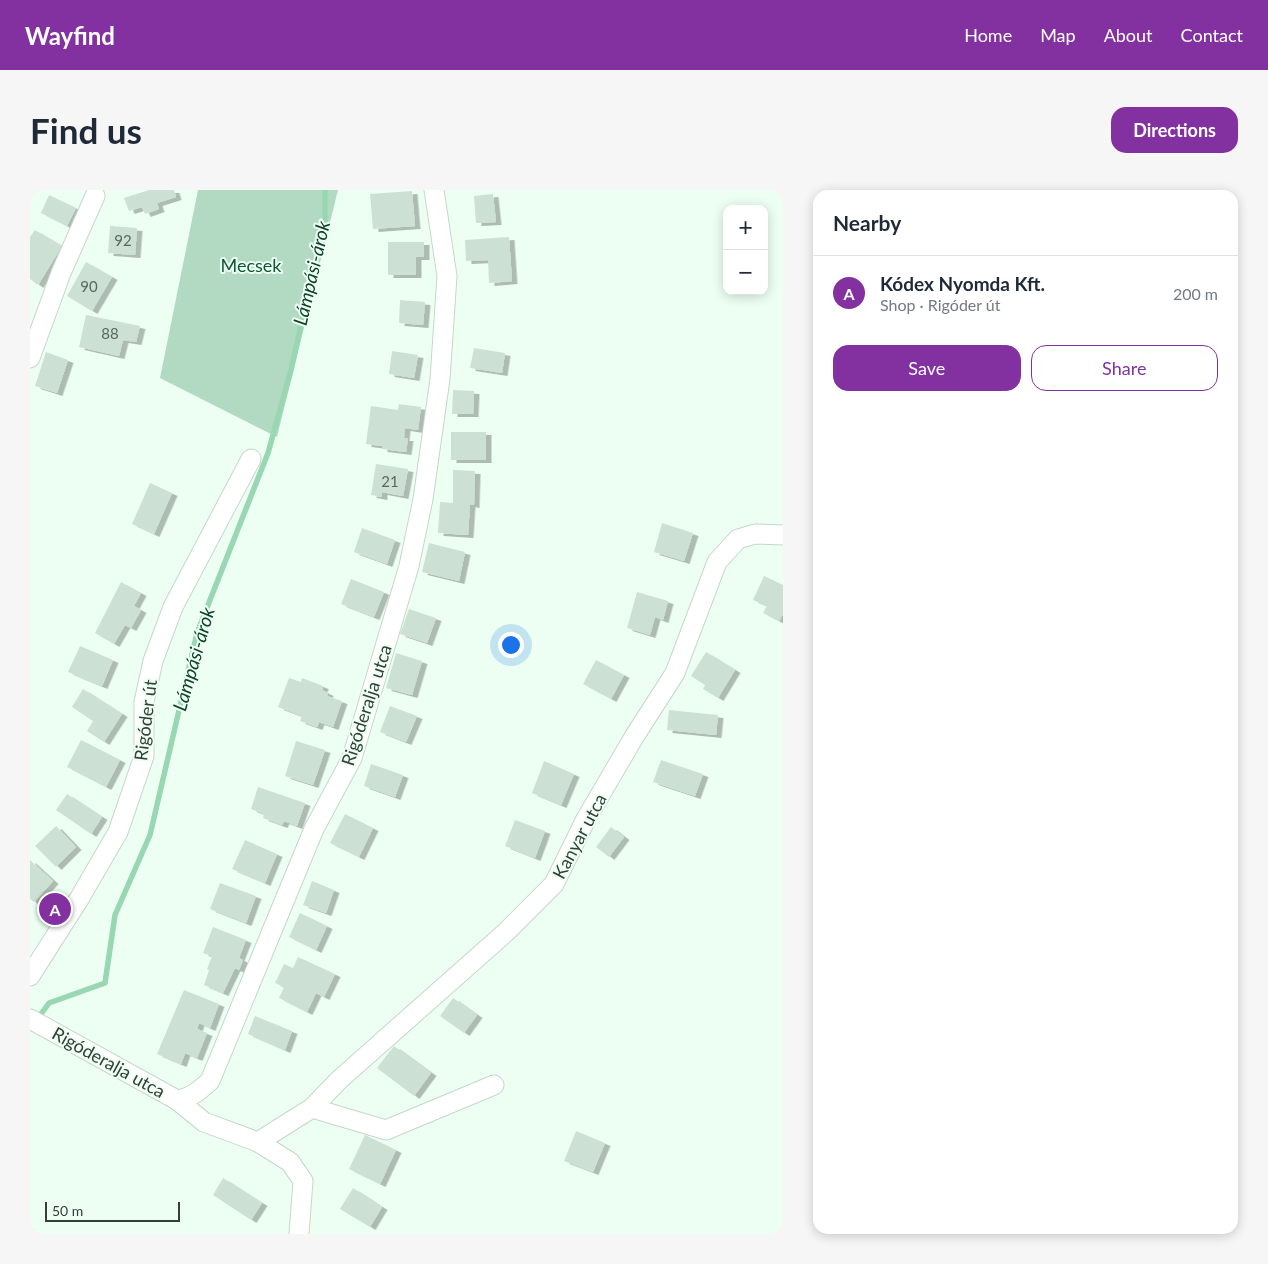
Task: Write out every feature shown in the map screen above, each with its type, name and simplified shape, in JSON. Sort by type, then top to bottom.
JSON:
[{"type":"street","name":"Rigóderalja utca","points":[[36,1022],[177,1100],[197,1093],[210,1081],[314,829],[352,758],[407,575],[423,499],[440,379],[447,276],[434,190]]},
{"type":"street","points":[[30,358],[61,273],[96,196]]},
{"type":"street","name":"Rigóder út","points":[[30,976],[79,899],[118,832],[144,756],[144,702],[153,662],[173,607],[251,460]]},
{"type":"street","name":"Kanyar utca","points":[[258,1142],[312,1108],[339,1080],[506,932],[554,884],[586,819],[675,673],[717,562],[738,539],[755,534],[783,535]]},
{"type":"street","points":[[312,1108],[386,1130],[494,1086]]},
{"type":"street","points":[[177,1100],[204,1122],[258,1142],[290,1162],[303,1181],[299,1234]]},
{"type":"green space","name":"Mecsek","points":[[198,190],[338,190],[277,437],[160,378]]},
{"type":"building","points":[[149,190],[174,190],[176,197],[157,203],[159,209],[145,214],[142,207],[129,211],[124,198]]},
{"type":"building","points":[[412,191],[415,226],[373,229],[370,194]]},
{"type":"building","points":[[493,194],[496,222],[476,223],[474,196]]},
{"type":"building","points":[[49,195],[76,208],[67,226],[41,213]]},
{"type":"building","points":[[110,226],[137,228],[135,255],[108,253]]},
{"type":"building","points":[[35,230],[62,246],[38,285],[30,279],[30,237]]},
{"type":"building","points":[[509,237],[512,281],[489,283],[488,260],[466,261],[465,240]]},
{"type":"building","points":[[388,242],[424,242],[424,257],[416,257],[416,275],[388,275]]},
{"type":"building","points":[[86,262],[112,277],[92,311],[67,296]]},
{"type":"building","points":[[400,300],[425,302],[423,325],[399,323]]},
{"type":"building","points":[[86,315],[140,326],[136,342],[123,340],[119,356],[79,347]]},
{"type":"building","points":[[474,348],[505,353],[502,373],[470,368]]},
{"type":"building","points":[[392,351],[418,355],[414,378],[389,374]]},
{"type":"building","points":[[46,352],[68,360],[57,393],[35,386]]},
{"type":"building","points":[[453,390],[474,391],[473,414],[452,414]]},
{"type":"building","points":[[399,404],[421,407],[418,430],[405,428],[404,438],[408,438],[406,452],[382,449],[382,446],[366,444],[371,406],[398,410]]},
{"type":"building","points":[[451,432],[486,432],[486,460],[451,460]]},
{"type":"building","points":[[376,464],[408,469],[403,496],[382,492],[382,497],[371,495]]},
{"type":"building","points":[[453,470],[475,471],[474,505],[470,504],[468,535],[438,533],[440,502],[453,503]]},
{"type":"building","points":[[150,483],[172,493],[154,534],[132,524]]},
{"type":"building","points":[[662,523],[693,533],[684,561],[654,552]]},
{"type":"building","points":[[362,528],[395,540],[387,564],[354,552]]},
{"type":"building","points":[[429,543],[465,552],[459,581],[422,572]]},
{"type":"building","points":[[764,576],[783,585],[783,614],[779,621],[763,613],[767,606],[753,600]]},
{"type":"building","points":[[351,579],[384,592],[374,617],[341,604]]},
{"type":"building","points":[[121,582],[141,593],[134,606],[141,610],[131,628],[125,625],[114,644],[95,633]]},
{"type":"building","points":[[637,592],[668,601],[663,620],[655,617],[650,635],[627,628]]},
{"type":"building","points":[[409,609],[436,618],[427,643],[400,634]]},
{"type":"building","points":[[80,646],[113,660],[102,686],[68,672]]},
{"type":"building","points":[[706,652],[735,670],[718,698],[703,689],[705,685],[691,676]]},
{"type":"building","points":[[396,653],[422,661],[412,695],[386,688]]},
{"type":"building","points":[[596,660],[624,675],[611,699],[583,684]]},
{"type":"building","points":[[289,678],[301,682],[302,678],[323,686],[322,690],[328,693],[327,696],[342,701],[333,727],[319,722],[317,727],[300,721],[302,716],[278,707]]},
{"type":"building","points":[[83,689],[122,714],[104,742],[87,731],[93,721],[72,707]]},
{"type":"building","points":[[390,706],[417,716],[406,742],[380,732]]},
{"type":"building","points":[[669,710],[718,715],[716,735],[667,730]]},
{"type":"building","points":[[81,740],[120,760],[106,787],[67,767]]},
{"type":"building","points":[[296,741],[325,750],[313,785],[285,776]]},
{"type":"building","points":[[661,760],[703,774],[695,796],[653,782]]},
{"type":"building","points":[[544,761],[574,774],[561,805],[532,793]]},
{"type":"building","points":[[371,764],[403,775],[395,797],[364,786]]},
{"type":"building","points":[[258,787],[305,803],[297,826],[284,821],[282,825],[263,818],[264,814],[251,809]]},
{"type":"building","points":[[67,794],[102,817],[91,834],[56,810]]},
{"type":"building","points":[[345,814],[373,828],[359,857],[330,843]]},
{"type":"building","points":[[515,820],[545,831],[535,858],[505,846]]},
{"type":"building","points":[[56,826],[76,847],[56,867],[35,846]]},
{"type":"building","points":[[611,827],[624,837],[609,857],[596,847]]},
{"type":"building","points":[[245,840],[277,854],[265,883],[232,869]]},
{"type":"building","points":[[30,860],[53,881],[34,902],[30,899]]},
{"type":"building","points":[[312,881],[334,890],[326,913],[303,905]]},
{"type":"building","points":[[220,883],[256,896],[246,923],[210,909]]},
{"type":"building","points":[[300,913],[327,926],[316,950],[289,937]]},
{"type":"building","points":[[213,927],[246,940],[239,958],[243,960],[239,970],[235,968],[223,993],[204,985],[212,956],[203,953]]},
{"type":"building","points":[[298,957],[335,974],[324,997],[316,993],[307,1012],[279,998],[284,987],[275,983],[284,964],[293,968]]},
{"type":"building","points":[[184,990],[219,1004],[210,1028],[199,1023],[197,1029],[207,1033],[197,1058],[185,1053],[181,1064],[157,1054]]},
{"type":"building","points":[[453,998],[477,1015],[464,1033],[440,1016]]},
{"type":"building","points":[[255,1016],[292,1031],[285,1050],[248,1034]]},
{"type":"building","points":[[394,1046],[431,1073],[414,1096],[377,1068]]},
{"type":"building","points":[[576,1131],[605,1143],[593,1172],[564,1161]]},
{"type":"building","points":[[365,1135],[396,1150],[380,1184],[349,1169]]},
{"type":"building","points":[[223,1178],[262,1203],[251,1220],[213,1195]]},
{"type":"building","points":[[353,1188],[382,1207],[370,1227],[340,1209]]},
{"type":"waterway","name":"Lámpási-árok","points":[[36,1021],[49,1003],[105,983],[115,915],[150,835],[197,633],[268,453],[291,370],[325,218],[325,190]]},
{"type":"place","name":"Kódex Nyomda Kft.","points":[[55,909]]}]
